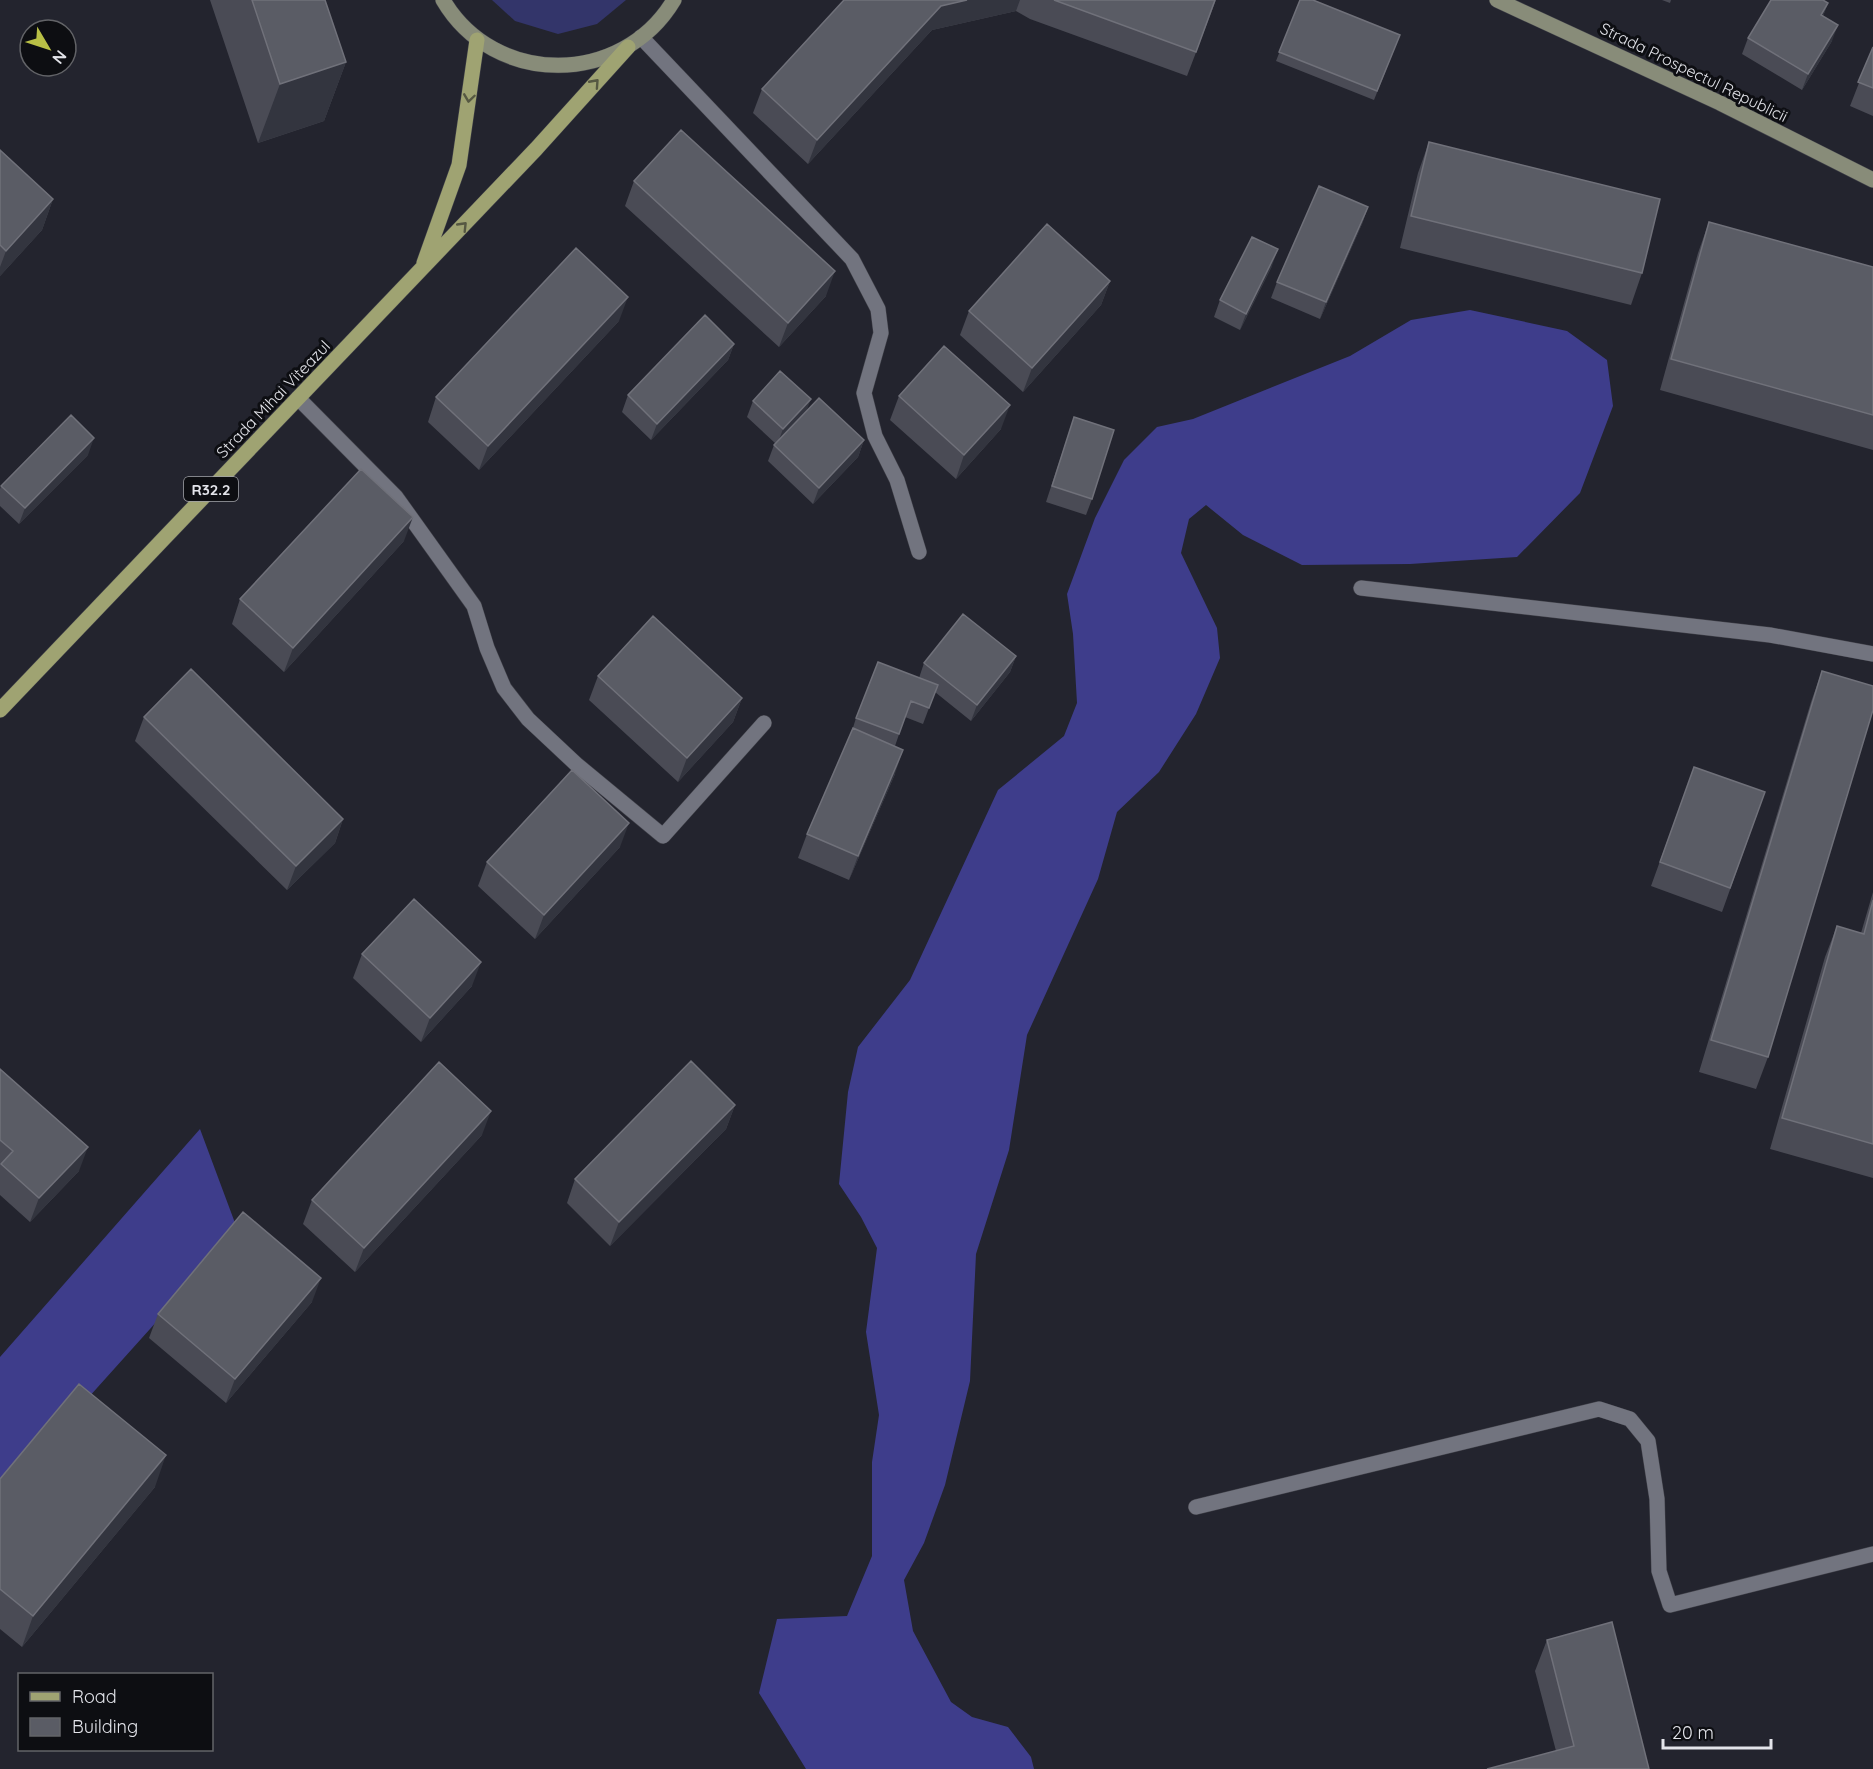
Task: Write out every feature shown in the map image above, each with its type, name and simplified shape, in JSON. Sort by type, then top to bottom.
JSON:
[{"type":"main road","points":[[443,0],[462,27],[477,40],[518,61],[540,66],[585,64],[628,47],[641,37],[670,6],[687,0]]},
{"type":"main road","name":"Strada Prospectul Republicii","points":[[1497,0],[1720,103],[1873,180]]},
{"type":"main road","name":"Strada Mihai Viteazul","points":[[422,268],[459,165],[477,40]]},
{"type":"main road","name":"Strada Mihai Viteazul","points":[[0,710],[536,149],[628,47]]},
{"type":"lane","points":[[641,37],[852,259],[868,287],[878,309],[881,333],[864,393],[875,436],[897,480],[919,552]]},
{"type":"lane","points":[[298,398],[396,497],[474,606],[487,648],[504,688],[528,719],[576,764],[663,836],[764,723]]},
{"type":"lane","points":[[1361,588],[1770,635],[1873,654]]},
{"type":"lane","points":[[1196,1507],[1599,1409],[1630,1419],[1648,1441],[1657,1499],[1659,1571],[1670,1605],[1873,1554]]},
{"type":"shaded area","points":[[492,0],[626,0],[597,24],[558,34],[515,21]]},
{"type":"shaded area","points":[[1470,310],[1567,331],[1607,360],[1613,406],[1580,493],[1517,557],[1410,564],[1302,565],[1243,535],[1206,505],[1189,519],[1181,553],[1217,628],[1220,658],[1196,714],[1159,772],[1117,812],[1098,879],[1027,1035],[1009,1150],[976,1254],[970,1381],[945,1485],[924,1543],[904,1580],[913,1631],[951,1702],[972,1717],[1008,1727],[1031,1757],[1034,1769],[806,1769],[759,1693],[777,1619],[847,1616],[872,1556],[872,1462],[879,1415],[866,1332],[877,1248],[861,1217],[839,1184],[848,1092],[858,1047],[910,980],[998,790],[1064,736],[1077,703],[1073,634],[1067,594],[1095,518],[1124,460],[1157,427],[1193,419],[1350,356],[1411,320]]},
{"type":"shaded area","points":[[200,1129],[238,1231],[0,1496],[0,1357]]},
{"type":"building","points":[[252,0],[325,0],[346,62],[280,84]]},
{"type":"building","points":[[844,0],[967,0],[941,6],[817,140],[762,89]]},
{"type":"building","points":[[1054,0],[1215,0],[1196,52]]},
{"type":"building","points":[[1300,0],[1313,0],[1400,35],[1377,91],[1279,52]]},
{"type":"building","points":[[1771,0],[1823,0],[1828,3],[1821,15],[1838,25],[1808,74],[1748,38]]},
{"type":"building","points":[[1873,47],[1873,88],[1858,82]]},
{"type":"building","points":[[681,130],[835,271],[788,323],[634,181]]},
{"type":"building","points":[[1429,142],[1660,199],[1642,273],[1411,216]]},
{"type":"building","points":[[0,150],[53,199],[6,251],[0,245]]},
{"type":"building","points":[[1319,186],[1368,207],[1326,302],[1277,282]]},
{"type":"building","points":[[1709,222],[1873,267],[1873,415],[1671,359]]},
{"type":"building","points":[[1047,224],[1110,281],[1032,368],[969,311]]},
{"type":"building","points":[[1252,237],[1278,249],[1246,314],[1220,300]]},
{"type":"building","points":[[576,248],[628,297],[488,446],[436,397]]},
{"type":"building","points":[[705,315],[734,344],[657,424],[628,395]]},
{"type":"building","points":[[944,346],[1010,405],[964,455],[899,396]]},
{"type":"building","points":[[780,371],[811,399],[783,429],[753,401]]},
{"type":"building","points":[[819,398],[864,440],[819,488],[774,445]]},
{"type":"building","points":[[71,415],[94,438],[25,508],[1,486]]},
{"type":"building","points":[[1074,417],[1114,430],[1092,499],[1052,486]]},
{"type":"building","points":[[361,469],[413,517],[293,648],[240,599]]},
{"type":"building","points":[[963,614],[1016,656],[977,705],[924,663]]},
{"type":"building","points":[[653,616],[742,698],[687,758],[598,676]]},
{"type":"building","points":[[878,662],[938,685],[929,708],[911,701],[899,734],[856,718]]},
{"type":"building","points":[[191,669],[343,819],[296,866],[144,717]]},
{"type":"building","points":[[1822,671],[1873,686],[1873,710],[1768,1057],[1711,1040]]},
{"type":"building","points":[[853,728],[903,750],[858,856],[807,834]]},
{"type":"building","points":[[1694,767],[1765,792],[1730,888],[1660,862]]},
{"type":"building","points":[[572,770],[629,823],[544,915],[487,862]]},
{"type":"building","points":[[414,899],[481,962],[430,1018],[362,954]]},
{"type":"building","points":[[1873,900],[1873,1144],[1782,1118],[1837,926],[1864,934]]},
{"type":"building","points":[[691,1061],[735,1105],[619,1222],[575,1179]]},
{"type":"building","points":[[439,1062],[491,1111],[364,1248],[312,1200]]},
{"type":"building","points":[[0,1069],[88,1147],[39,1198],[1,1164],[13,1151],[0,1140]]},
{"type":"building","points":[[243,1212],[321,1278],[235,1379],[158,1314]]},
{"type":"building","points":[[79,1384],[166,1455],[33,1616],[0,1589],[0,1479]]},
{"type":"building","points":[[1612,1622],[1649,1769],[1487,1769],[1574,1746],[1547,1640]]}]
